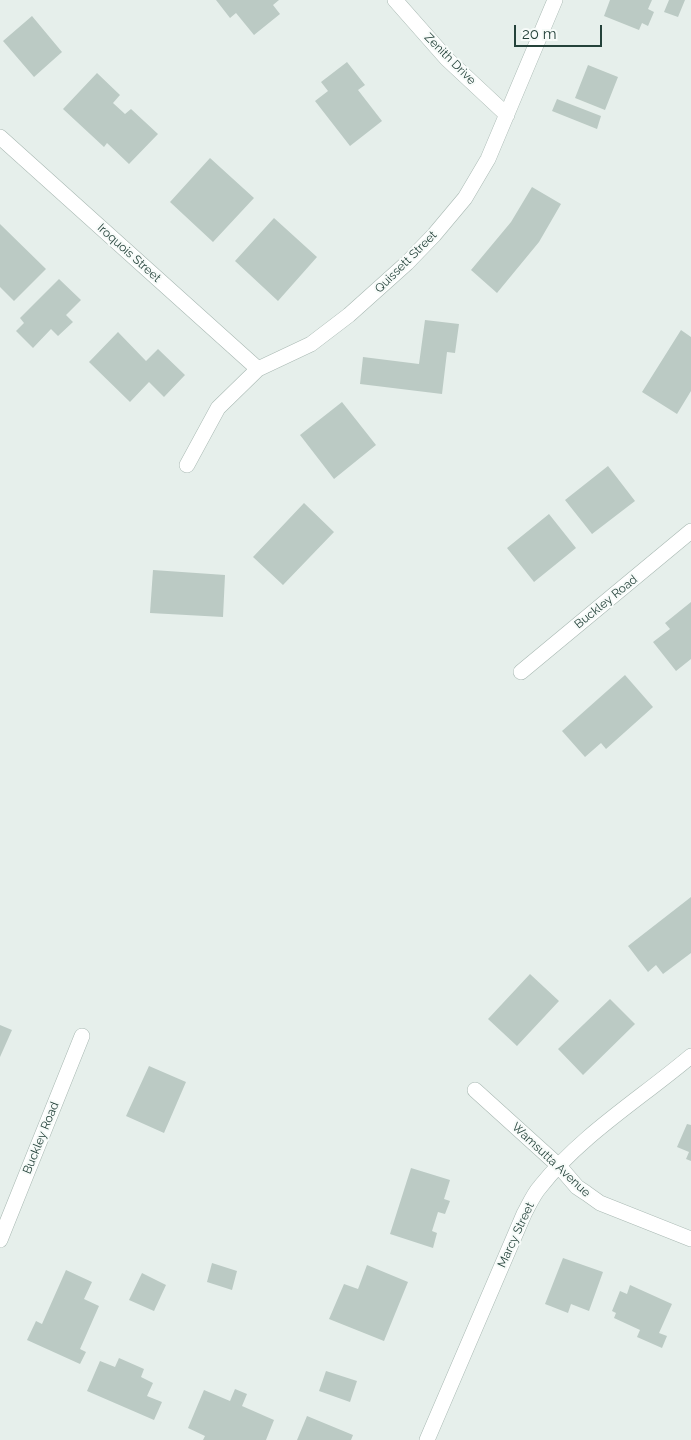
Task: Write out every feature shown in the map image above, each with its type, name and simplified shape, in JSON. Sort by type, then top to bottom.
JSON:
[{"type":"street","name":"Zenith Drive","points":[[395,0],[447,58],[507,115]]},
{"type":"street","name":"Quissett Street","points":[[187,465],[218,408],[258,369],[311,344],[374,294],[414,256],[465,198],[488,159],[555,0]]},
{"type":"street","name":"Iroquois Street","points":[[0,136],[258,369]]},
{"type":"street","name":"Buckley Road","points":[[521,672],[691,531]]},
{"type":"street","name":"Buckley Road","points":[[0,1240],[82,1036]]},
{"type":"street","name":"Marcy Street","points":[[427,1440],[524,1214],[538,1189],[580,1144],[691,1056]]},
{"type":"street","name":"Wamsutta Avenue","points":[[475,1090],[559,1166],[577,1187],[600,1203],[691,1239]]},
{"type":"building","points":[[216,0],[279,0],[273,5],[280,14],[254,35],[236,13],[230,18]]},
{"type":"building","points":[[610,0],[652,0],[648,9],[654,12],[648,26],[642,23],[639,30],[604,16]]},
{"type":"building","points":[[669,0],[685,0],[678,17],[664,12]]},
{"type":"building","points":[[32,16],[62,52],[34,77],[3,41]]},
{"type":"building","points":[[347,62],[365,85],[358,90],[382,121],[350,146],[315,101],[328,91],[321,82]]},
{"type":"building","points":[[588,65],[618,77],[605,110],[575,98]]},
{"type":"building","points":[[97,73],[120,95],[113,103],[125,114],[131,109],[158,134],[129,164],[107,143],[104,147],[63,109]]},
{"type":"building","points":[[557,99],[601,116],[597,129],[552,111]]},
{"type":"building","points":[[210,158],[254,198],[213,242],[170,202]]},
{"type":"building","points":[[532,187],[561,204],[539,242],[497,293],[471,270],[511,222]]},
{"type":"building","points":[[274,218],[317,257],[278,301],[235,261]]},
{"type":"building","points":[[0,224],[46,269],[14,301],[0,287]]},
{"type":"building","points":[[59,279],[81,300],[66,315],[73,322],[58,336],[51,329],[33,348],[16,331],[24,323],[20,318]]},
{"type":"building","points":[[425,320],[459,324],[455,353],[447,352],[442,394],[360,384],[363,357],[419,364]]},
{"type":"building","points":[[681,330],[691,337],[691,391],[677,414],[642,392]]},
{"type":"building","points":[[118,332],[146,361],[158,349],[185,375],[164,397],[149,382],[130,402],[89,362]]},
{"type":"building","points":[[342,402],[376,445],[334,479],[300,435]]},
{"type":"building","points":[[608,466],[635,501],[592,534],[565,500]]},
{"type":"building","points":[[304,503],[334,532],[283,585],[253,557]]},
{"type":"building","points":[[549,514],[576,548],[534,582],[507,548]]},
{"type":"building","points":[[153,570],[225,575],[223,617],[150,613]]},
{"type":"building","points":[[691,602],[691,659],[676,671],[653,642],[670,629],[665,623]]},
{"type":"building","points":[[625,675],[653,707],[606,749],[601,743],[585,757],[562,731]]},
{"type":"building","points":[[691,897],[691,953],[663,974],[656,965],[648,972],[628,946]]},
{"type":"building","points":[[530,974],[559,1001],[517,1046],[488,1019]]},
{"type":"building","points":[[610,999],[635,1024],[583,1075],[558,1049]]},
{"type":"building","points":[[0,1025],[12,1030],[0,1057]]},
{"type":"building","points":[[149,1066],[186,1082],[164,1133],[126,1116]]},
{"type":"building","points":[[687,1124],[691,1125],[691,1161],[686,1159],[689,1152],[677,1147]]},
{"type":"building","points":[[411,1168],[450,1180],[444,1199],[450,1201],[445,1214],[438,1212],[432,1231],[437,1233],[433,1248],[390,1234]]},
{"type":"building","points":[[563,1258],[603,1272],[589,1311],[571,1304],[568,1313],[545,1304]]},
{"type":"building","points":[[212,1263],[237,1271],[232,1290],[207,1282]]},
{"type":"building","points":[[367,1265],[408,1282],[384,1341],[329,1319],[344,1284],[358,1289]]},
{"type":"building","points":[[66,1270],[92,1282],[84,1299],[99,1306],[80,1349],[86,1352],[80,1364],[27,1340],[36,1321],[42,1324]]},
{"type":"building","points":[[142,1273],[166,1285],[154,1311],[129,1300]]},
{"type":"building","points":[[630,1285],[672,1304],[659,1333],[667,1336],[662,1348],[637,1337],[640,1330],[614,1318],[616,1313],[612,1311],[620,1291],[627,1294]]},
{"type":"building","points":[[119,1358],[144,1369],[141,1377],[153,1383],[147,1396],[162,1402],[154,1420],[87,1391],[100,1361],[115,1367]]},
{"type":"building","points":[[326,1371],[357,1381],[350,1402],[319,1391]]},
{"type":"building","points":[[235,1389],[247,1394],[242,1406],[274,1420],[266,1440],[203,1440],[205,1436],[188,1428],[204,1390],[230,1401]]},
{"type":"building","points":[[307,1416],[353,1435],[351,1440],[297,1440]]}]
